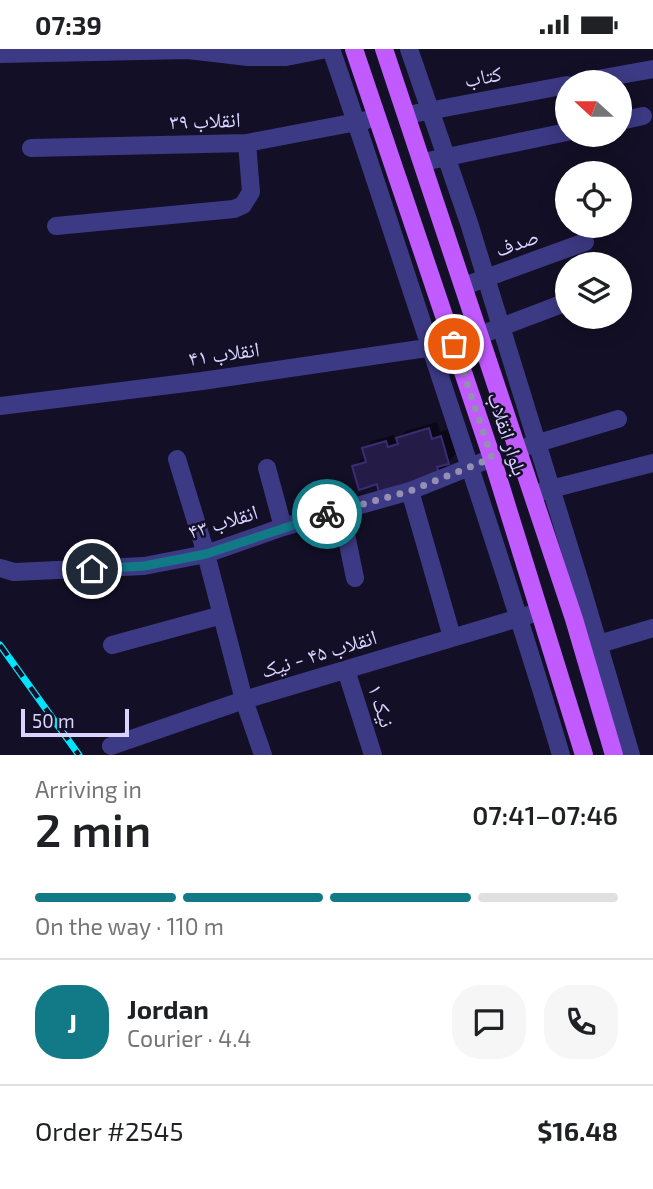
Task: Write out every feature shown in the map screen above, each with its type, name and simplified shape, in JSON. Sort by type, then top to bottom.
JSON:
[{"type":"main road","name":"بلوار انقلاب","points":[[354,49],[492,458],[584,755]]},
{"type":"main road","name":"بلوار انقلاب","points":[[384,49],[532,494],[590,647],[614,755]]},
{"type":"street","points":[[0,54],[188,50],[248,57],[286,57],[329,49],[356,122],[520,618],[561,755]]},
{"type":"street","points":[[409,49],[447,157],[552,489],[590,647],[631,755]]},
{"type":"street","points":[[632,73],[653,69]]},
{"type":"street","name":"کتاب","points":[[407,115],[555,87]]},
{"type":"street","points":[[632,118],[643,116]]},
{"type":"street","name":"انقلاب ۳۹","points":[[31,148],[247,143],[377,118]]},
{"type":"street","points":[[423,162],[555,134]]},
{"type":"street","points":[[57,226],[234,209],[243,205],[251,192],[247,143]]},
{"type":"street","name":"صدف","points":[[464,286],[585,242]]},
{"type":"street","points":[[480,335],[555,307]]},
{"type":"street","name":"انقلاب ۴۱","points":[[0,405],[202,381],[454,344]]},
{"type":"street","points":[[518,450],[618,419]]},
{"type":"street","name":"انقلاب ۴۳","points":[[0,568],[14,572],[144,566],[206,554],[283,527],[410,491],[492,458]]},
{"type":"street","points":[[177,459],[206,554],[244,699],[263,755]]},
{"type":"street","points":[[532,494],[653,463]]},
{"type":"street","points":[[267,468],[283,527]]},
{"type":"street","points":[[410,491],[452,637]]},
{"type":"street","points":[[341,510],[355,578]]},
{"type":"street","name":"انقلاب ۴۵ - نیک","points":[[111,746],[244,699],[541,612]]},
{"type":"street","points":[[112,645],[222,615]]},
{"type":"street","points":[[590,647],[653,628]]},
{"type":"street","name":"نیک ۱","points":[[346,670],[373,755]]},
{"type":"building","points":[[429,428],[432,439],[441,436],[449,464],[437,467],[440,477],[379,494],[377,484],[359,490],[352,466],[366,462],[362,448],[386,441],[388,447],[398,444],[396,438]]},
{"type":"railway","points":[[0,645],[79,755]]},
{"type":"way so far","points":[[327,514],[410,491],[492,458],[454,344]]},
{"type":"route","points":[[92,569],[144,566],[206,554],[327,514]]}]
